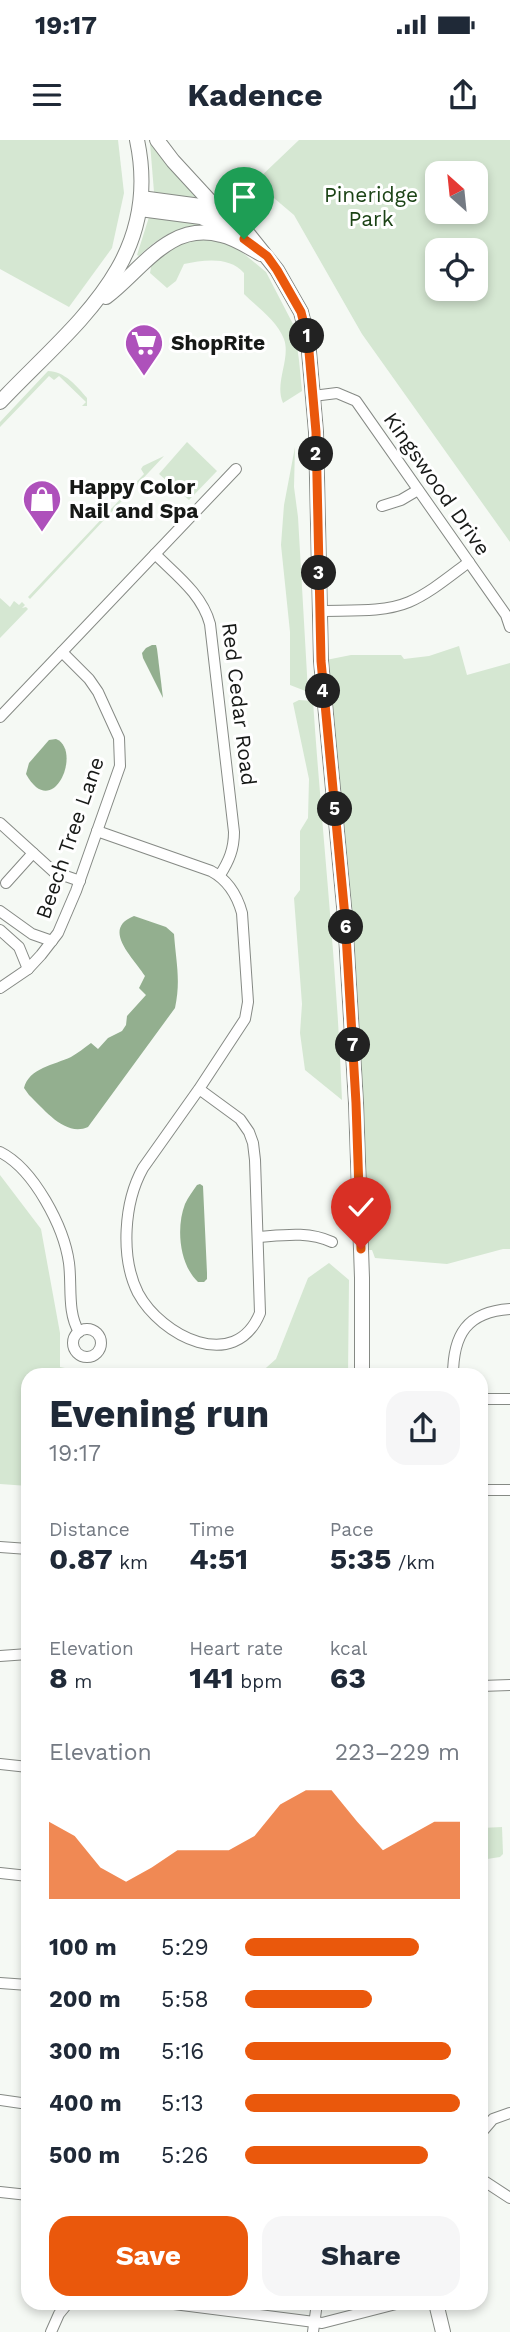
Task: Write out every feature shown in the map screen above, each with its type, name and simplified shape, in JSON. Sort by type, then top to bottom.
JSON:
[{"type":"main road","points":[[0,402],[88,311],[123,260],[140,203],[137,140]]},
{"type":"main road","points":[[157,140],[220,212],[249,235],[267,256],[301,312],[308,340],[313,396],[322,674],[345,917],[355,1090],[362,1278],[362,1368]]},
{"type":"main road","points":[[140,203],[201,205],[220,212]]},
{"type":"main road","points":[[140,203],[211,220],[267,256]]},
{"type":"main road","points":[[88,311],[126,282],[158,249],[184,235],[219,234],[267,256]]},
{"type":"main road","points":[[438,2310],[443,2332]]},
{"type":"street","name":"Kingswood Drive","points":[[313,396],[337,393],[355,401],[506,615],[510,627]]},
{"type":"street","points":[[0,718],[236,469]]},
{"type":"street","points":[[382,506],[401,500],[418,490]]},
{"type":"street","name":"Red Cedar Road","points":[[155,554],[201,600],[207,610],[210,624],[234,832],[234,848],[220,875]]},
{"type":"street","points":[[321,611],[384,608],[407,603],[469,562]]},
{"type":"street","name":"Beech Tree Lane","points":[[0,988],[28,969],[52,941],[68,913],[120,766],[119,738],[98,692],[62,652]]},
{"type":"street","points":[[0,823],[54,872],[80,881]]},
{"type":"street","points":[[97,831],[220,875],[239,900],[248,1002],[245,1020],[143,1167],[128,1209],[128,1260],[138,1292],[155,1316],[177,1333],[209,1344],[225,1344],[247,1334],[260,1312],[255,1160],[249,1132],[240,1119],[199,1089]]},
{"type":"street","points":[[6,883],[33,853]]},
{"type":"street","points":[[0,911],[32,934],[52,941]]},
{"type":"street","points":[[0,930],[19,947],[28,969]]},
{"type":"street","points":[[0,1152],[28,1176],[45,1199],[55,1219],[69,1261],[73,1321],[79,1332]]},
{"type":"street","points":[[258,1237],[301,1233],[320,1236],[332,1242]]},
{"type":"street","points":[[454,1368],[455,1347],[463,1330],[486,1313],[510,1309]]},
{"type":"street","points":[[488,1399],[510,1399]]},
{"type":"street","points":[[488,1490],[510,1490]]},
{"type":"street","points":[[0,1547],[21,1548]]},
{"type":"street","points":[[0,1656],[21,1654]]},
{"type":"street","points":[[488,1686],[510,1685]]},
{"type":"street","points":[[0,1764],[21,1766]]},
{"type":"street","points":[[0,1874],[21,1876]]},
{"type":"street","points":[[0,1983],[21,1985]]},
{"type":"street","points":[[0,2100],[21,2103]]},
{"type":"street","points":[[488,2125],[493,2119],[510,2113]]},
{"type":"street","points":[[488,2184],[510,2198]]},
{"type":"street","points":[[0,2192],[21,2194]]},
{"type":"street","points":[[51,2332],[62,2310]]},
{"type":"street","points":[[209,2310],[313,2327],[374,2310]]},
{"type":"green space","points":[[0,140],[118,140],[124,193],[112,248],[69,307],[0,269]]},
{"type":"green space","name":"Pineridge Park","points":[[299,140],[510,140],[510,542],[362,334],[294,215],[255,182]]},
{"type":"green space","points":[[152,143],[200,199],[154,192]]},
{"type":"green space","points":[[154,214],[209,226],[170,233],[139,256],[137,255],[149,217]]},
{"type":"green space","points":[[200,236],[226,239],[266,272],[294,326],[302,391],[283,403],[280,387],[286,355],[284,339],[272,320],[244,294],[244,273],[224,262],[184,264],[176,281],[167,288],[150,273],[152,262],[171,246]]},
{"type":"green space","points":[[48,371],[65,376],[74,384],[87,398],[87,406],[82,406],[86,402],[59,376],[54,380],[49,376],[0,427],[0,422]]},
{"type":"green space","points":[[187,442],[217,471],[189,500],[159,474]]},
{"type":"green space","points":[[295,447],[294,487],[308,692],[290,685],[290,632],[281,545],[284,505]]},
{"type":"green space","points":[[164,456],[30,599],[28,597],[144,474],[141,469],[143,466]]},
{"type":"green space","points":[[0,598],[10,607],[14,601],[19,605],[22,602],[25,605],[22,608],[28,609],[0,638]]},
{"type":"green space","points":[[459,646],[467,675],[510,663],[510,1249],[447,1264],[375,1258],[372,1250],[363,1250],[321,661],[351,655],[401,655],[404,659],[429,656]]},
{"type":"green space","points":[[299,700],[313,701],[337,1000],[342,1100],[305,1070],[300,1033],[302,1004],[294,898],[300,890],[300,831],[308,818],[309,779],[293,703]]},
{"type":"green space","points":[[0,1175],[41,1229],[60,1333],[60,1367],[65,1368],[21,1368],[21,1486],[0,1484]]},
{"type":"green space","points":[[329,1263],[349,1280],[348,1368],[266,1368],[276,1359],[308,1278]]},
{"type":"green space","points":[[502,1827],[503,1854],[500,1857],[488,1859],[488,1828]]},
{"type":"shaded area","points":[[156,645],[157,649],[163,698],[143,658],[142,653]]},
{"type":"shaded area","points":[[56,739],[64,746],[65,768],[61,779],[46,791],[36,787],[26,774],[29,763],[49,740]]},
{"type":"shaded area","points":[[134,916],[166,927],[174,934],[178,980],[175,1008],[88,1127],[71,1128],[56,1120],[24,1088],[31,1076],[37,1072],[71,1057],[91,1043],[98,1049],[108,1038],[122,1031],[127,1016],[146,995],[139,988],[145,976],[120,936],[120,928]]},
{"type":"shaded area","points":[[200,1184],[203,1186],[207,1273],[204,1282],[198,1282],[187,1265],[180,1234],[185,1204]]},
{"type":"place","name":"ShopRite","points":[[144,377]]},
{"type":"place","name":"Happy Color Nail and Spa","points":[[42,533]]},
{"type":"route","points":[[244,239],[267,256],[277,270],[301,312],[308,340],[316,432],[321,661],[345,917],[361,1249]]}]
